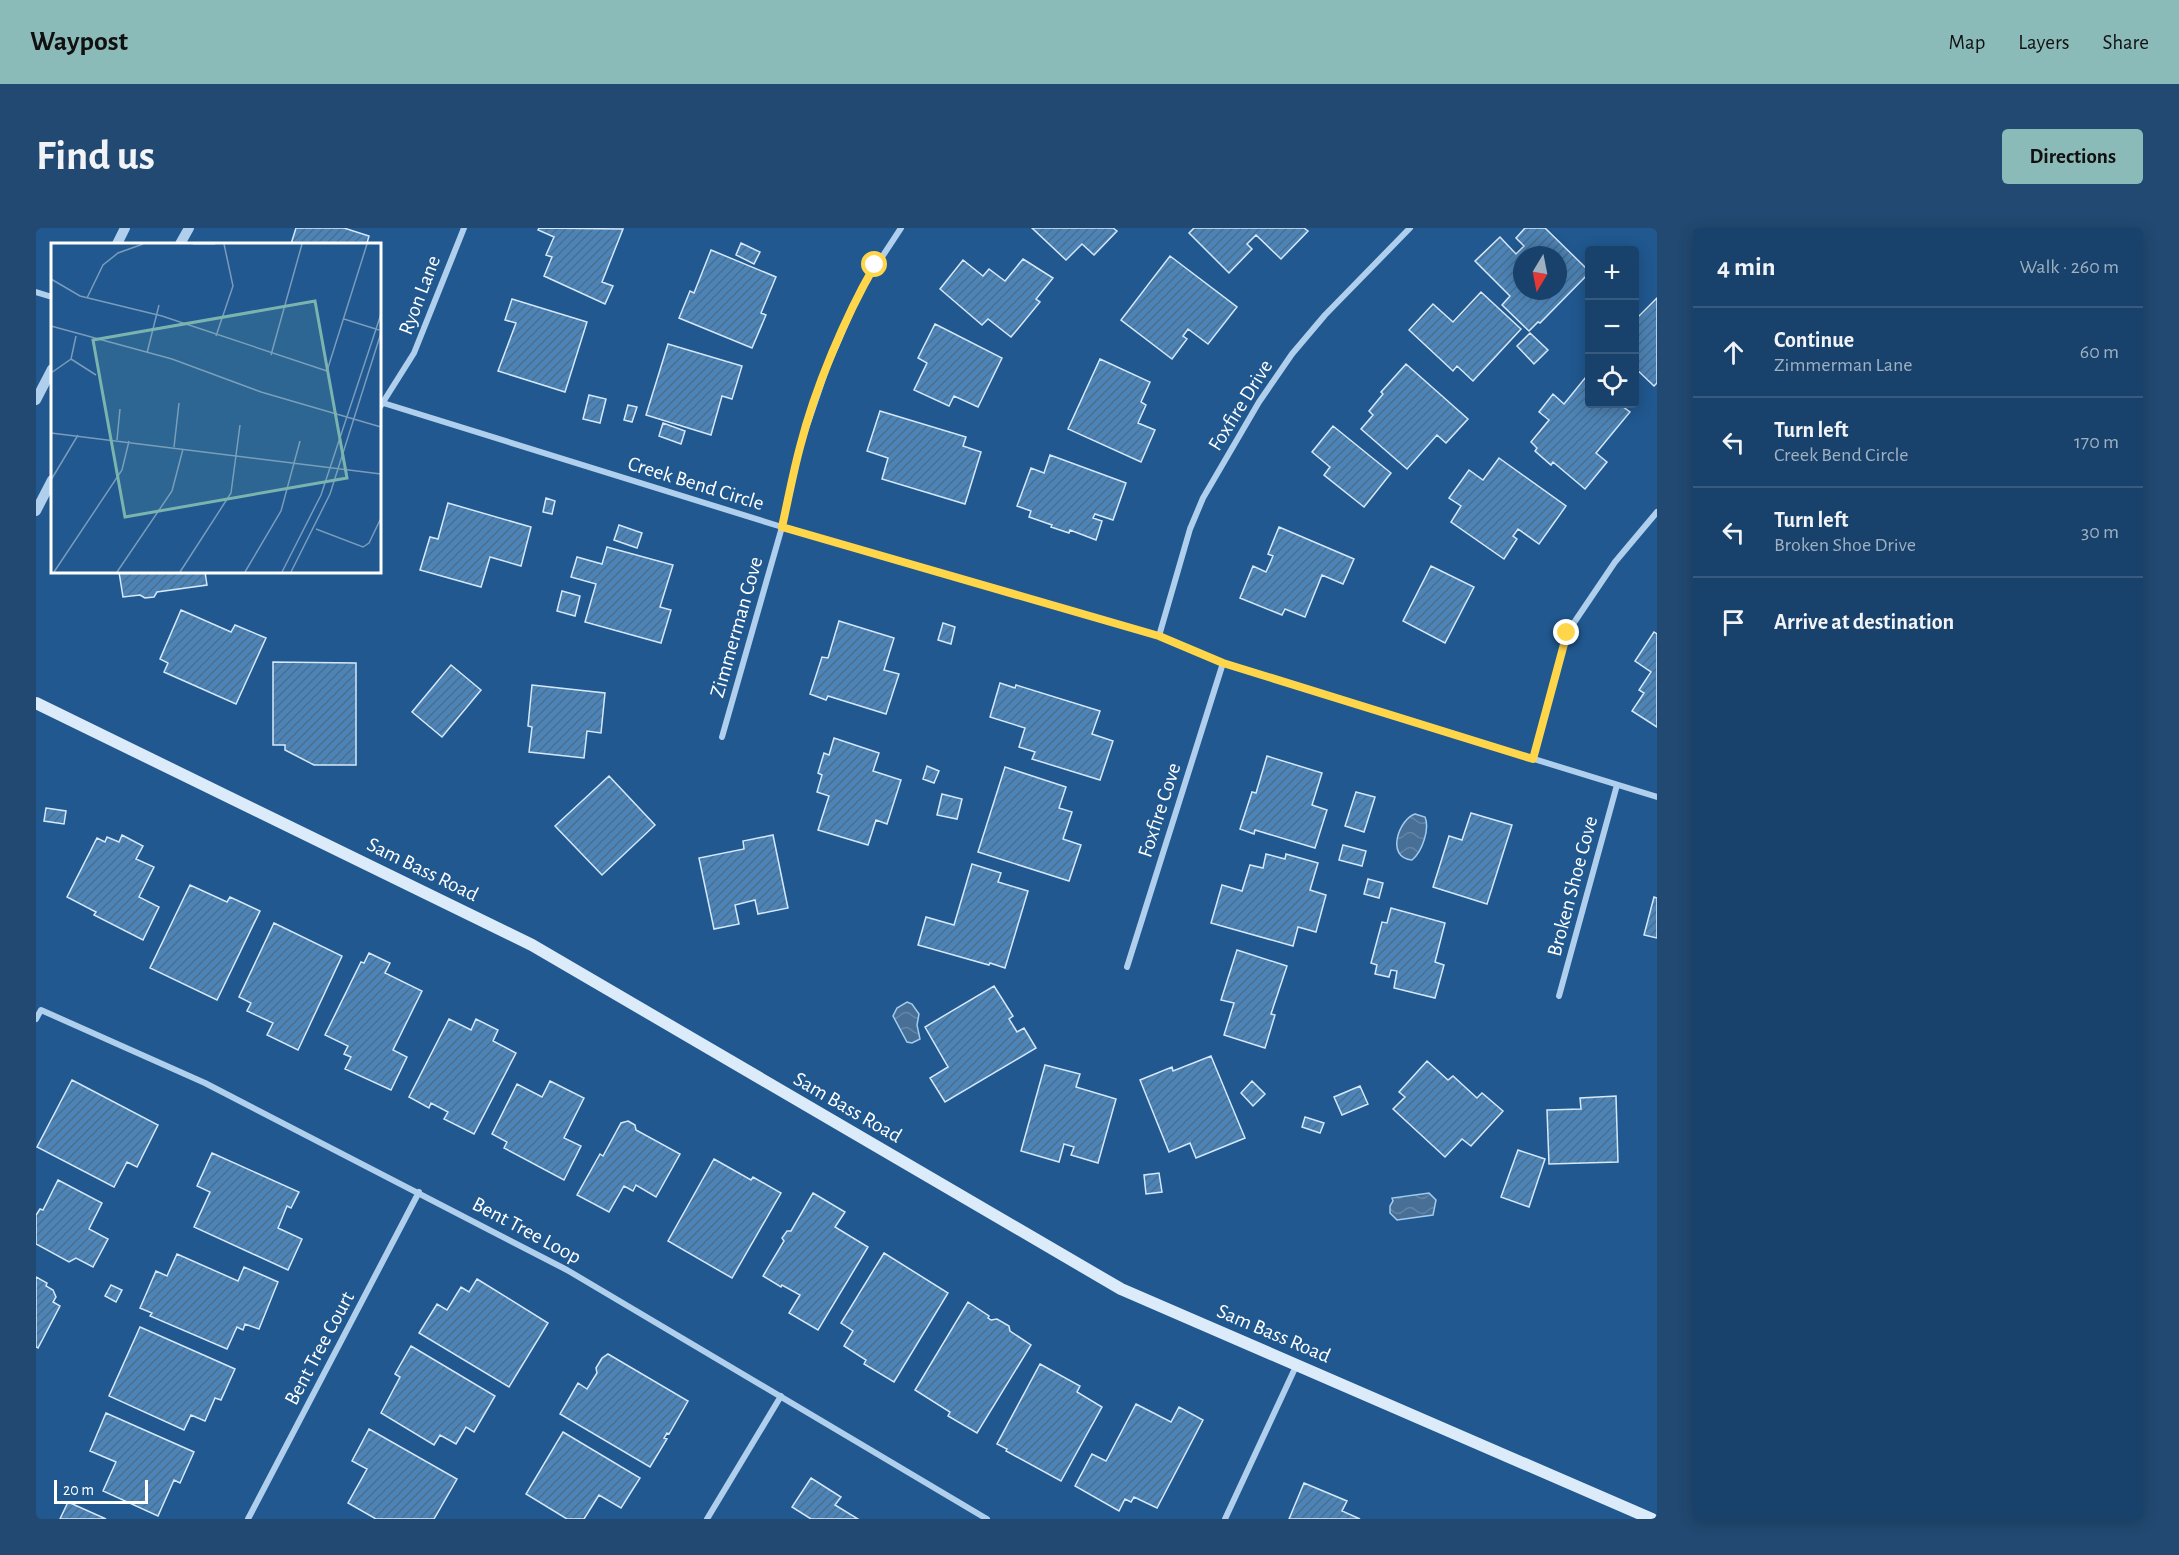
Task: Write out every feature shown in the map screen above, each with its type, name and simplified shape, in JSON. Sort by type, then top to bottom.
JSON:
[{"type":"main road","name":"Sam Bass Road","points":[[36,703],[532,945],[1121,1289],[1652,1519]]},
{"type":"street","points":[[118,243],[125,228]]},
{"type":"street","points":[[181,243],[189,228]]},
{"type":"street","name":"Ryon Lane","points":[[381,402],[414,353],[464,228]]},
{"type":"street","name":"Zimmerman Cove","points":[[722,737],[782,527],[800,446],[827,367],[861,289],[901,228]]},
{"type":"street","name":"Foxfire Drive","points":[[1159,636],[1190,529],[1203,498],[1259,402],[1292,354],[1324,315],[1410,228]]},
{"type":"street","points":[[36,292],[51,297]]},
{"type":"street","points":[[36,400],[51,371]]},
{"type":"street","name":"Creek Bend Circle","points":[[381,404],[782,527],[1159,636],[1223,663],[1657,797]]},
{"type":"street","points":[[36,511],[51,482]]},
{"type":"street","points":[[1533,759],[1567,633],[1615,562],[1657,512]]},
{"type":"street","name":"Foxfire Cove","points":[[1127,967],[1223,663]]},
{"type":"street","name":"Broken Shoe Cove","points":[[1559,996],[1617,785]]},
{"type":"street","name":"Bent Tree Loop","points":[[36,1019],[41,1011],[194,1078],[567,1269],[987,1519]]},
{"type":"street","name":"Bent Tree Court","points":[[248,1519],[419,1192]]},
{"type":"street","points":[[1225,1519],[1297,1364]]},
{"type":"street","points":[[707,1519],[781,1396]]},
{"type":"water","points":[[1415,814],[1425,817],[1426,834],[1422,846],[1412,860],[1404,858],[1399,853],[1397,838],[1404,823]]},
{"type":"water","points":[[907,1002],[912,1004],[919,1014],[917,1025],[920,1039],[912,1043],[907,1042],[893,1016],[897,1008]]},
{"type":"water","points":[[1429,1193],[1436,1200],[1433,1215],[1397,1220],[1390,1213],[1392,1198]]},
{"type":"building","points":[[296,228],[344,228],[369,236],[367,243],[291,243]]},
{"type":"building","points":[[539,228],[623,229],[602,282],[613,286],[605,304],[544,276],[552,257],[546,255],[554,237],[538,230]]},
{"type":"building","points":[[1032,228],[1113,228],[1117,231],[1094,255],[1082,244],[1066,260]]},
{"type":"building","points":[[1194,228],[1304,228],[1308,231],[1281,259],[1256,235],[1247,244],[1252,249],[1229,273],[1189,233]]},
{"type":"building","points":[[1525,228],[1545,228],[1563,246],[1524,246],[1516,238]]},
{"type":"building","points":[[1500,237],[1513,251],[1513,300],[1563,300],[1529,331],[1502,305],[1510,296],[1475,261]]},
{"type":"building","points":[[741,243],[760,252],[754,264],[736,255]]},
{"type":"building","points":[[711,250],[776,277],[761,313],[766,315],[752,348],[679,318],[690,291],[694,293]]},
{"type":"building","points":[[1567,250],[1585,267],[1585,277],[1567,295]]},
{"type":"building","points":[[1170,256],[1237,307],[1208,344],[1188,329],[1183,336],[1187,339],[1172,359],[1121,320]]},
{"type":"building","points":[[1023,259],[1053,278],[1036,299],[1040,302],[1011,337],[988,319],[982,325],[940,289],[963,260],[983,276],[989,269],[1005,281]]},
{"type":"building","points":[[1481,292],[1521,329],[1473,381],[1457,366],[1453,371],[1409,330],[1433,304],[1453,322]]},
{"type":"building","points":[[1657,298],[1657,383],[1654,386],[1639,372],[1639,316]]},
{"type":"building","points":[[512,299],[587,322],[565,392],[498,371],[516,323],[505,320]]},
{"type":"building","points":[[935,324],[1002,358],[978,407],[954,396],[949,406],[914,390],[927,363],[918,358]]},
{"type":"building","points":[[1530,333],[1548,350],[1534,364],[1517,346]]},
{"type":"building","points":[[668,344],[742,366],[732,399],[722,396],[711,435],[646,415]]},
{"type":"building","points":[[1100,359],[1150,382],[1141,402],[1146,405],[1138,423],[1155,430],[1141,462],[1068,429]]},
{"type":"building","points":[[1406,364],[1468,419],[1446,443],[1437,435],[1407,469],[1361,429],[1373,415],[1369,411],[1383,394],[1381,392]]},
{"type":"building","points":[[1585,378],[1585,408],[1624,408],[1630,412],[1596,453],[1607,462],[1585,489],[1553,462],[1551,465],[1535,451],[1537,448],[1531,442],[1549,420],[1539,412],[1553,394],[1564,404]]},
{"type":"building","points":[[589,395],[606,399],[600,423],[583,419]]},
{"type":"building","points":[[628,405],[637,407],[632,422],[624,420]]},
{"type":"building","points":[[880,411],[966,437],[963,446],[981,452],[965,504],[882,479],[888,458],[867,451]]},
{"type":"building","points":[[663,423],[685,431],[681,444],[659,436]]},
{"type":"building","points":[[1333,426],[1391,473],[1364,507],[1324,475],[1330,467],[1312,452]]},
{"type":"building","points":[[1050,455],[1126,483],[1113,520],[1095,514],[1093,518],[1102,521],[1096,540],[1070,530],[1069,533],[1051,527],[1052,525],[1029,517],[1031,511],[1017,506],[1031,468],[1044,473]]},
{"type":"building","points":[[1499,458],[1566,506],[1539,544],[1518,529],[1513,536],[1517,539],[1504,559],[1451,522],[1461,506],[1449,498],[1469,470],[1483,480]]},
{"type":"building","points":[[546,498],[555,501],[552,514],[543,512]]},
{"type":"building","points":[[448,503],[531,527],[521,566],[490,557],[481,587],[420,570],[430,537],[438,539]]},
{"type":"building","points":[[619,525],[642,533],[637,548],[614,540]]},
{"type":"building","points":[[1279,527],[1354,559],[1343,584],[1322,575],[1305,617],[1285,609],[1282,615],[1240,598],[1253,566],[1266,572],[1273,556],[1268,554]]},
{"type":"building","points":[[607,547],[673,565],[660,607],[671,610],[661,643],[585,622],[596,584],[571,577],[577,557],[602,564]]},
{"type":"building","points":[[1431,566],[1474,587],[1445,643],[1403,621]]},
{"type":"building","points":[[119,573],[205,573],[207,585],[157,592],[154,597],[145,598],[140,595],[123,597]]},
{"type":"building","points":[[562,591],[580,596],[575,616],[557,611]]},
{"type":"building","points":[[181,610],[231,632],[235,625],[266,638],[236,704],[164,672],[168,663],[160,659]]},
{"type":"building","points":[[839,621],[894,638],[884,670],[899,674],[886,714],[828,696],[826,700],[810,694],[822,657],[828,658]]},
{"type":"building","points":[[943,623],[955,627],[951,644],[938,640]]},
{"type":"building","points":[[1654,632],[1657,634],[1657,727],[1632,711],[1644,693],[1639,690],[1651,672],[1635,661]]},
{"type":"building","points":[[273,662],[356,663],[356,765],[314,765],[285,750],[285,745],[273,745]]},
{"type":"building","points":[[451,665],[481,690],[442,737],[412,712]]},
{"type":"building","points":[[1000,683],[1015,688],[1016,685],[1100,711],[1092,734],[1113,741],[1100,780],[1032,759],[1035,752],[1019,747],[1025,728],[990,717]]},
{"type":"building","points":[[532,685],[605,693],[601,733],[587,731],[584,758],[529,752],[532,727],[528,726]]},
{"type":"building","points":[[834,738],[879,753],[873,771],[901,780],[887,824],[876,820],[868,845],[818,830],[829,796],[817,792],[822,775],[818,773],[824,753],[829,755]]},
{"type":"building","points":[[1267,756],[1322,773],[1312,805],[1327,810],[1315,848],[1255,830],[1254,834],[1240,829],[1252,792],[1256,793]]},
{"type":"building","points":[[927,766],[939,771],[934,783],[923,779]]},
{"type":"building","points":[[1005,767],[1066,787],[1059,808],[1072,812],[1063,839],[1081,845],[1069,881],[978,852]]},
{"type":"building","points":[[609,776],[655,825],[602,875],[555,826]]},
{"type":"building","points":[[1356,792],[1375,797],[1364,832],[1345,826]]},
{"type":"building","points":[[942,794],[962,799],[957,819],[937,815]]},
{"type":"building","points":[[46,808],[66,811],[64,824],[44,821]]},
{"type":"building","points":[[1471,813],[1512,825],[1487,904],[1433,887],[1449,836],[1462,840]]},
{"type":"building","points":[[122,835],[143,846],[136,859],[154,867],[139,897],[159,907],[143,940],[94,915],[96,912],[67,897],[97,838],[105,842],[107,837],[119,842]]},
{"type":"building","points":[[773,835],[788,908],[758,914],[755,900],[735,905],[739,924],[714,929],[699,858],[744,849],[743,841]]},
{"type":"building","points":[[1343,845],[1366,851],[1362,866],[1339,860]]},
{"type":"building","points":[[1266,854],[1285,859],[1286,854],[1318,863],[1310,890],[1326,895],[1316,932],[1298,927],[1293,946],[1211,923],[1222,885],[1242,891],[1250,865],[1263,868]]},
{"type":"building","points":[[972,864],[1001,873],[998,882],[1028,891],[1005,968],[918,945],[926,917],[954,925]]},
{"type":"building","points":[[1368,879],[1383,883],[1379,898],[1364,894]]},
{"type":"building","points":[[190,885],[227,902],[230,897],[260,911],[217,1000],[150,968]]},
{"type":"building","points":[[1654,897],[1657,898],[1657,938],[1644,935]]},
{"type":"building","points":[[1391,908],[1445,923],[1435,962],[1444,965],[1435,998],[1394,988],[1397,971],[1391,970],[1389,977],[1375,974],[1377,965],[1371,963],[1382,922],[1387,923]]},
{"type":"building","points":[[274,923],[342,956],[298,1050],[267,1035],[273,1023],[247,1011],[251,1003],[239,997]]},
{"type":"building","points":[[1237,950],[1287,966],[1271,1014],[1275,1015],[1265,1048],[1224,1035],[1234,1003],[1221,1000]]},
{"type":"building","points":[[369,953],[390,963],[385,973],[422,991],[393,1050],[407,1057],[391,1090],[345,1069],[351,1057],[344,1054],[348,1046],[325,1035],[361,962],[364,963]]},
{"type":"building","points":[[994,986],[1013,1016],[1009,1019],[1017,1032],[1024,1028],[1036,1048],[945,1102],[930,1078],[948,1067],[925,1027]]},
{"type":"building","points":[[449,1019],[471,1030],[476,1019],[498,1030],[493,1041],[516,1053],[474,1134],[444,1119],[448,1112],[431,1103],[429,1108],[409,1097]]},
{"type":"building","points":[[1211,1056],[1245,1138],[1196,1158],[1190,1143],[1169,1152],[1140,1080],[1172,1067],[1173,1071]]},
{"type":"building","points":[[1427,1061],[1448,1080],[1453,1076],[1477,1098],[1482,1093],[1503,1111],[1471,1146],[1462,1139],[1445,1157],[1393,1109],[1405,1097],[1399,1092]]},
{"type":"building","points":[[1045,1065],[1080,1074],[1076,1087],[1116,1099],[1098,1163],[1071,1155],[1074,1147],[1064,1144],[1059,1162],[1021,1151]]},
{"type":"building","points":[[72,1080],[158,1125],[137,1167],[127,1162],[114,1187],[37,1147]]},
{"type":"building","points":[[550,1081],[584,1098],[564,1138],[581,1146],[564,1180],[504,1148],[507,1142],[492,1134],[517,1084],[542,1097]]},
{"type":"building","points":[[1252,1081],[1265,1094],[1253,1106],[1241,1093]]},
{"type":"building","points":[[1360,1086],[1368,1104],[1342,1115],[1334,1097]]},
{"type":"building","points":[[1616,1096],[1618,1162],[1549,1164],[1547,1110],[1581,1109],[1580,1098]]},
{"type":"building","points":[[1305,1117],[1324,1123],[1320,1133],[1302,1127]]},
{"type":"building","points":[[628,1121],[635,1125],[636,1130],[680,1154],[656,1197],[636,1185],[633,1191],[624,1186],[609,1212],[577,1195],[600,1154],[603,1156],[621,1123]]},
{"type":"building","points":[[1518,1150],[1545,1159],[1529,1207],[1501,1197]]},
{"type":"building","points":[[212,1153],[299,1192],[291,1208],[287,1206],[278,1228],[302,1239],[288,1270],[194,1227],[210,1192],[197,1186]]},
{"type":"building","points":[[714,1159],[751,1180],[753,1177],[781,1193],[732,1278],[668,1241]]},
{"type":"building","points":[[1159,1173],[1162,1192],[1146,1194],[1144,1175]]},
{"type":"building","points":[[58,1180],[102,1203],[89,1229],[108,1239],[93,1267],[76,1258],[69,1262],[36,1244],[36,1215],[40,1209],[43,1210]]},
{"type":"building","points":[[813,1193],[845,1212],[835,1227],[868,1247],[818,1330],[789,1313],[800,1295],[763,1276],[784,1241],[782,1238],[787,1231],[791,1231]]},
{"type":"building","points":[[884,1253],[948,1293],[894,1382],[864,1364],[866,1360],[844,1346],[853,1331],[841,1323]]},
{"type":"building","points":[[177,1254],[238,1281],[244,1267],[278,1282],[259,1329],[245,1324],[243,1330],[237,1327],[227,1349],[150,1316],[152,1313],[140,1308],[156,1271],[167,1276]]},
{"type":"building","points":[[36,1277],[47,1283],[46,1286],[53,1290],[56,1297],[53,1302],[60,1306],[38,1348],[36,1347]]},
{"type":"building","points":[[477,1279],[548,1323],[509,1387],[419,1333],[437,1304],[447,1310],[461,1287],[469,1292]]},
{"type":"building","points":[[111,1285],[122,1290],[116,1302],[105,1296]]},
{"type":"building","points":[[968,1302],[989,1316],[991,1320],[997,1319],[1009,1326],[1010,1331],[1031,1345],[977,1433],[948,1416],[950,1412],[915,1390]]},
{"type":"building","points":[[140,1327],[235,1369],[221,1400],[215,1398],[205,1421],[191,1415],[184,1430],[109,1396]]},
{"type":"building","points":[[411,1346],[495,1396],[474,1432],[466,1427],[456,1444],[440,1435],[434,1445],[381,1413],[400,1377],[395,1374]]},
{"type":"building","points":[[608,1354],[688,1401],[669,1434],[667,1433],[664,1438],[667,1439],[650,1467],[560,1414],[578,1383],[587,1389],[597,1373],[596,1368],[602,1358]]},
{"type":"building","points":[[1040,1364],[1080,1386],[1077,1392],[1102,1407],[1061,1481],[997,1444]]},
{"type":"building","points":[[1136,1404],[1171,1422],[1179,1407],[1203,1420],[1157,1508],[1134,1497],[1131,1502],[1125,1499],[1119,1511],[1075,1486],[1092,1454],[1106,1461]]},
{"type":"building","points":[[106,1413],[194,1452],[180,1483],[174,1480],[158,1516],[103,1491],[116,1462],[90,1451]]},
{"type":"building","points":[[369,1429],[457,1479],[434,1519],[376,1519],[348,1503],[367,1469],[352,1461]]},
{"type":"building","points":[[563,1432],[640,1478],[621,1508],[599,1495],[584,1519],[567,1519],[526,1494]]},
{"type":"building","points":[[811,1478],[841,1497],[835,1505],[858,1519],[811,1519],[792,1507]]},
{"type":"building","points":[[1304,1483],[1347,1501],[1342,1511],[1360,1519],[1289,1519]]},
{"type":"building","points":[[68,1502],[106,1519],[60,1519]]},
{"type":"route","points":[[875,265],[861,289],[827,367],[800,446],[782,527],[1159,636],[1223,663],[1533,759],[1567,633]]}]
